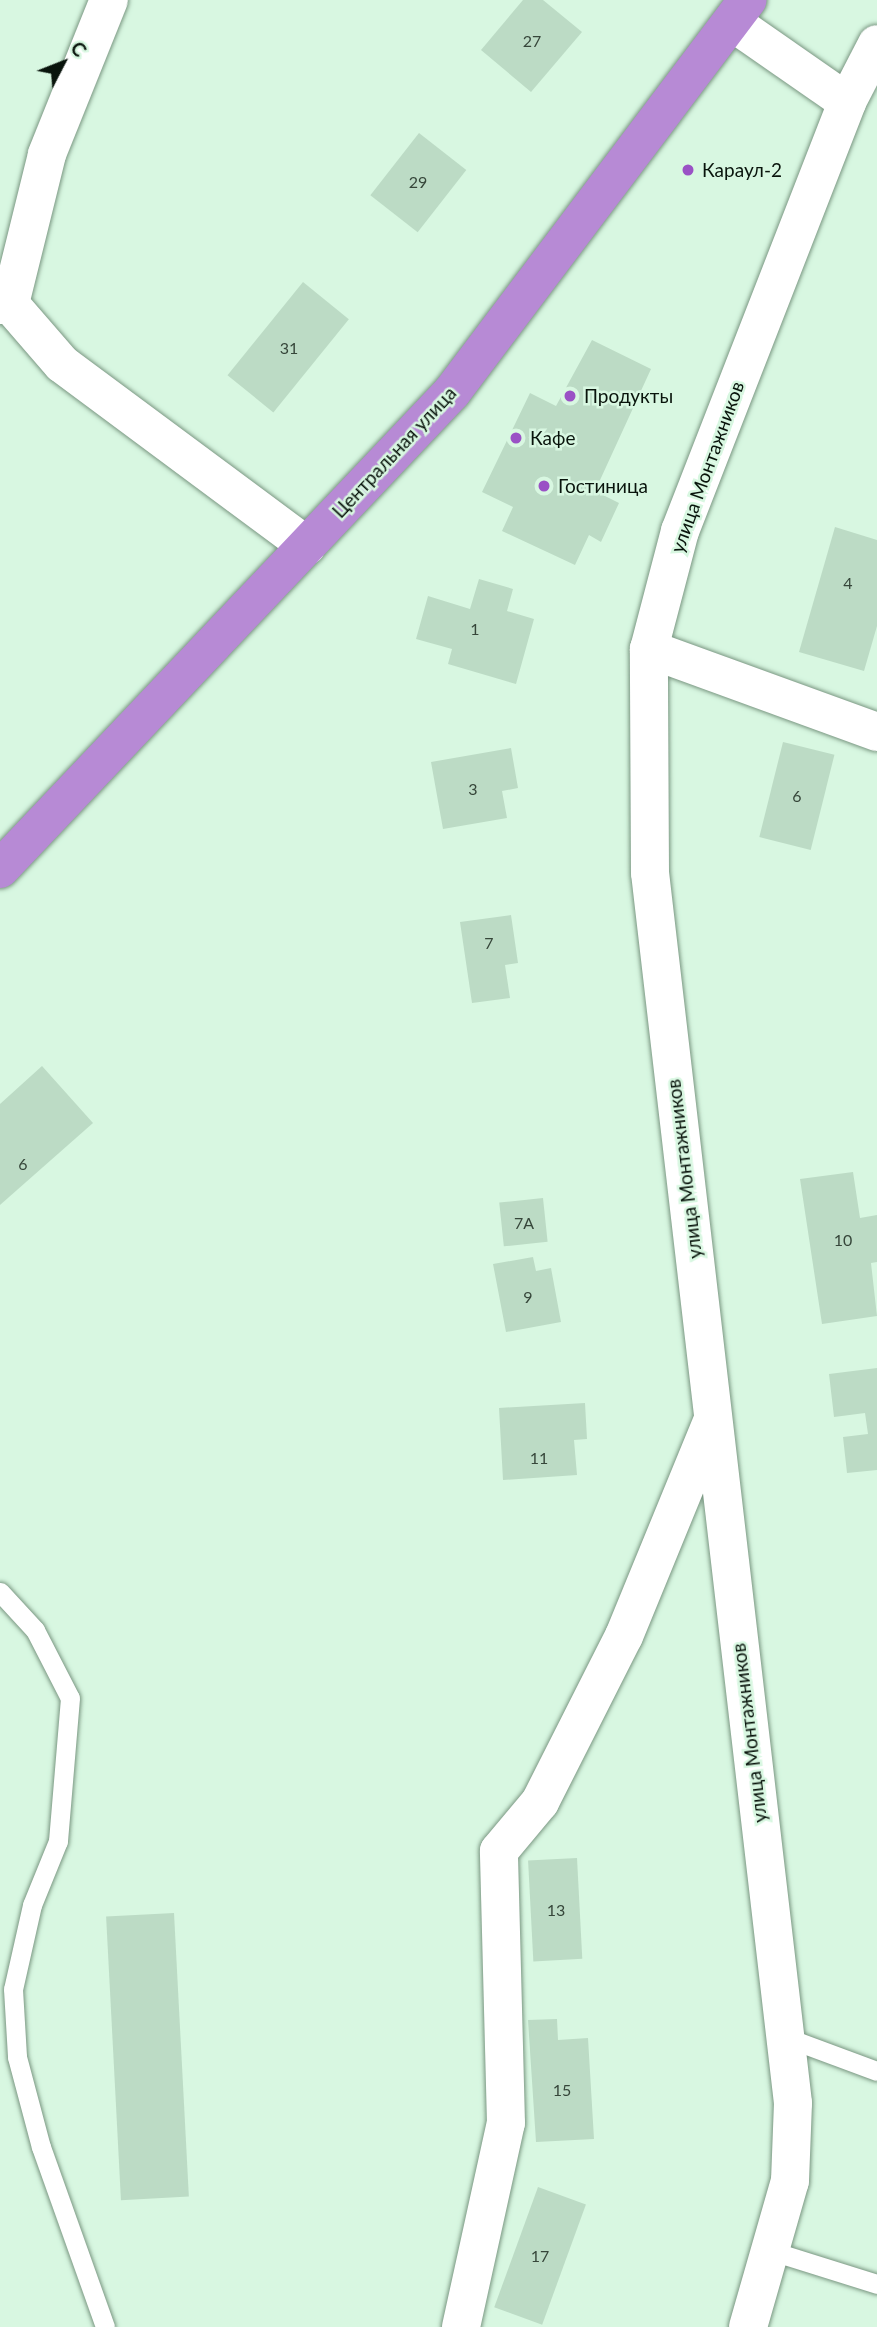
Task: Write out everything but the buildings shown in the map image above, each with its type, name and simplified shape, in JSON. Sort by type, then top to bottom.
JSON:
[{"type":"highway","name":"Центральная улица","points":[[0,869],[452,391],[739,11]]},
{"type":"street","points":[[109,0],[47,154],[3,311],[62,364],[307,546]]},
{"type":"street","points":[[739,11],[847,102]]},
{"type":"street","name":"улица Монтажников","points":[[748,2327],[775,2252],[790,2181],[793,2103],[650,873],[649,649],[680,531],[847,102],[877,44]]},
{"type":"street","points":[[649,649],[877,732]]},
{"type":"street","points":[[461,2327],[506,2123],[499,1850],[540,1802],[624,1636],[713,1419]]},
{"type":"lane","points":[[0,1592],[35,1630],[70,1698],[58,1841],[32,1905],[13,1989],[17,2057],[41,2147],[105,2327]]},
{"type":"lane","points":[[785,2037],[877,2071]]},
{"type":"lane","points":[[775,2252],[877,2284]]},
{"type":"place","name":"Караул-2","points":[[688,170]]},
{"type":"place","name":"Продукты","points":[[570,396]]},
{"type":"place","name":"Кафе","points":[[516,438]]},
{"type":"place","name":"Гостиница","points":[[544,486]]}]
